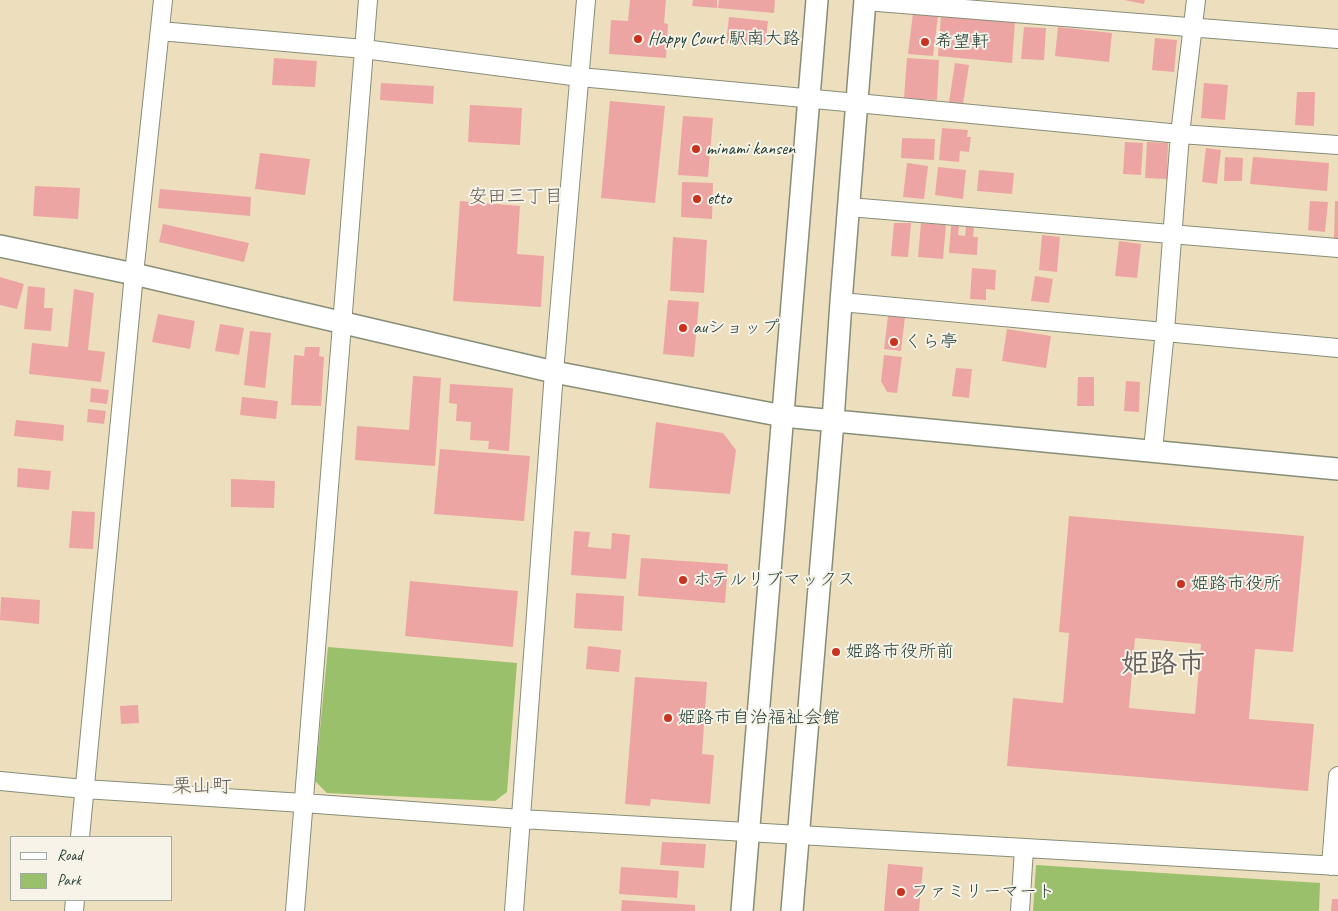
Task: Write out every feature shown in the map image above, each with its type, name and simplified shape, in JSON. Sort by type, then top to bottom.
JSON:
[{"type":"street","points":[[80,836],[134,274],[163,0]]},
{"type":"street","points":[[295,911],[302,803],[368,0]]},
{"type":"street","points":[[514,911],[554,372],[586,0]]},
{"type":"street","points":[[742,911],[817,0]]},
{"type":"street","points":[[1153,450],[1165,331],[1180,134],[1196,0]]},
{"type":"street","points":[[792,911],[833,421],[865,1],[1338,39]]},
{"type":"street","points":[[160,31],[364,49],[580,77],[857,104],[1180,134],[1338,145]]},
{"type":"street","points":[[849,207],[1338,248]]},
{"type":"street","points":[[0,246],[342,321],[554,372],[783,416],[1338,469]]},
{"type":"street","points":[[841,302],[1338,348]]},
{"type":"street","points":[[0,781],[84,789],[521,819],[1334,866],[1338,776]]},
{"type":"street","points":[[1020,911],[1024,849]]},
{"type":"green space","points":[[328,647],[517,663],[507,792],[495,801],[327,793],[315,781]]},
{"type":"green space","points":[[1036,865],[1320,883],[1319,911],[1033,911]]},
{"type":"building","name":"Happy Court 駅南大路","points":[[630,0],[666,0],[664,23],[668,24],[666,58],[609,54],[611,20],[628,21]]},
{"type":"building","points":[[693,0],[717,0],[717,8],[692,6]]},
{"type":"building","points":[[719,0],[775,0],[774,13],[718,8]]},
{"type":"building","points":[[1124,0],[1145,0],[1144,4]]},
{"type":"building","points":[[913,13],[938,16],[933,56],[908,54]]},
{"type":"building","points":[[941,16],[1015,22],[1012,63],[938,56]]},
{"type":"building","points":[[729,17],[768,21],[765,46],[726,43]]},
{"type":"building","points":[[1024,27],[1046,28],[1044,60],[1021,59]]},
{"type":"building","points":[[1058,27],[1112,33],[1109,62],[1055,56]]},
{"type":"building","points":[[1155,38],[1177,40],[1174,72],[1152,70]]},
{"type":"building","points":[[274,58],[317,61],[315,87],[272,85]]},
{"type":"building","points":[[907,58],[939,60],[937,100],[904,98]]},
{"type":"building","points":[[955,63],[969,65],[963,104],[949,102]]},
{"type":"building","points":[[381,83],[434,86],[433,104],[380,100]]},
{"type":"building","points":[[1204,83],[1228,85],[1225,120],[1201,118]]},
{"type":"building","points":[[1297,92],[1315,92],[1314,126],[1295,125]]},
{"type":"building","points":[[610,101],[665,106],[655,203],[601,198]]},
{"type":"building","points":[[470,105],[522,108],[520,145],[468,142]]},
{"type":"building","points":[[683,116],[713,118],[708,177],[678,175]]},
{"type":"building","points":[[942,128],[968,130],[967,137],[971,137],[969,152],[960,151],[959,162],[939,160]]},
{"type":"building","points":[[902,138],[935,139],[934,160],[901,158]]},
{"type":"building","points":[[1125,142],[1143,143],[1141,175],[1123,174]]},
{"type":"building","points":[[1147,142],[1168,143],[1167,179],[1145,178]]},
{"type":"building","points":[[1206,148],[1221,150],[1217,184],[1202,182]]},
{"type":"building","points":[[260,153],[310,159],[305,195],[255,189]]},
{"type":"building","points":[[1225,157],[1243,158],[1242,181],[1224,181]]},
{"type":"building","points":[[1253,157],[1329,163],[1327,191],[1250,184]]},
{"type":"building","points":[[907,163],[928,166],[924,199],[903,197]]},
{"type":"building","points":[[938,167],[966,170],[963,199],[935,195]]},
{"type":"building","points":[[979,170],[1014,173],[1012,194],[977,191]]},
{"type":"building","points":[[682,182],[713,183],[712,219],[681,217]]},
{"type":"building","points":[[35,186],[80,188],[78,219],[33,216]]},
{"type":"building","points":[[160,189],[251,197],[250,216],[158,208]]},
{"type":"building","points":[[460,201],[520,206],[517,254],[544,256],[541,307],[453,301]]},
{"type":"building","points":[[1310,201],[1328,202],[1325,232],[1308,230]]},
{"type":"building","points":[[1335,201],[1338,201],[1338,238],[1334,238]]},
{"type":"building","points":[[894,223],[911,223],[908,257],[891,256]]},
{"type":"building","points":[[921,223],[946,225],[943,259],[918,257]]},
{"type":"building","points":[[163,224],[249,243],[244,262],[159,242]]},
{"type":"building","points":[[951,226],[959,226],[958,235],[965,236],[966,227],[974,227],[973,237],[978,237],[977,255],[949,253]]},
{"type":"building","points":[[1042,235],[1060,237],[1057,272],[1039,270]]},
{"type":"building","points":[[673,237],[707,240],[704,293],[670,291]]},
{"type":"building","points":[[1119,241],[1141,244],[1137,278],[1115,276]]},
{"type":"building","points":[[972,268],[996,270],[995,290],[986,289],[986,300],[970,299]]},
{"type":"building","points":[[1035,276],[1053,279],[1049,303],[1031,301]]},
{"type":"building","points":[[0,277],[24,284],[17,309],[0,305]]},
{"type":"building","points":[[28,286],[45,288],[44,308],[53,308],[51,331],[24,329]]},
{"type":"building","points":[[74,289],[94,293],[88,350],[105,352],[101,382],[29,374],[32,343],[68,347]]},
{"type":"building","points":[[668,300],[699,302],[694,357],[663,354]]},
{"type":"building","points":[[158,314],[195,321],[190,349],[152,342]]},
{"type":"building","points":[[888,316],[905,317],[901,351],[884,349]]},
{"type":"building","points":[[220,324],[244,328],[239,355],[215,351]]},
{"type":"building","points":[[1007,329],[1051,336],[1046,368],[1002,361]]},
{"type":"building","points":[[250,331],[271,333],[265,388],[244,385]]},
{"type":"building","points":[[305,347],[320,347],[319,356],[324,357],[321,406],[291,405],[294,355],[304,356]]},
{"type":"building","points":[[884,355],[902,357],[897,393],[887,392],[881,381]]},
{"type":"building","points":[[956,368],[972,369],[969,398],[952,396]]},
{"type":"building","points":[[413,376],[441,378],[435,466],[355,460],[357,426],[409,430]]},
{"type":"building","points":[[1078,377],[1094,377],[1094,406],[1077,406]]},
{"type":"building","points":[[1126,381],[1140,382],[1139,412],[1124,411]]},
{"type":"building","points":[[450,384],[513,388],[509,451],[488,449],[489,441],[470,440],[471,422],[456,421],[457,404],[449,403]]},
{"type":"building","points":[[91,388],[109,390],[107,404],[90,402]]},
{"type":"building","points":[[242,397],[278,401],[276,419],[240,415]]},
{"type":"building","points":[[88,409],[106,411],[104,424],[87,422]]},
{"type":"building","points":[[16,420],[64,425],[63,441],[14,436]]},
{"type":"building","points":[[656,422],[723,433],[736,450],[730,494],[649,488]]},
{"type":"building","points":[[440,449],[530,456],[524,521],[434,514]]},
{"type":"building","points":[[18,468],[51,471],[49,490],[17,487]]},
{"type":"building","points":[[231,479],[275,481],[274,508],[231,507]]},
{"type":"building","points":[[72,511],[95,512],[93,549],[69,548]]},
{"type":"building","points":[[1069,516],[1304,536],[1293,652],[1255,649],[1249,719],[1314,724],[1308,791],[1007,766],[1013,698],[1063,703],[1069,633],[1059,632]],"holes":[[[1135,638],[1201,644],[1195,714],[1129,708]]]},
{"type":"building","points":[[574,531],[590,532],[588,547],[611,549],[612,533],[630,535],[626,579],[571,575]]},
{"type":"building","points":[[641,558],[728,564],[725,603],[638,596]]},
{"type":"building","points":[[410,581],[518,591],[513,647],[405,636]]},
{"type":"building","points":[[576,593],[624,596],[622,631],[574,628]]},
{"type":"building","points":[[1,597],[40,600],[39,624],[0,620]]},
{"type":"building","points":[[588,646],[621,650],[619,672],[586,669]]},
{"type":"building","name":"姫路市自治福祉会館","points":[[635,677],[707,682],[702,754],[714,755],[710,804],[651,799],[650,806],[625,804]]},
{"type":"building","points":[[138,705],[139,723],[121,724],[120,706]]},
{"type":"building","points":[[662,842],[706,844],[704,868],[660,865]]},
{"type":"building","points":[[888,864],[923,867],[919,911],[884,911]]},
{"type":"building","points":[[621,867],[679,871],[677,898],[619,894]]},
{"type":"building","points":[[1332,899],[1338,899],[1338,911],[1331,911]]},
{"type":"building","points":[[622,900],[695,905],[695,911],[621,911]]},
{"type":"place","name":"Happy Court 駅南大路","points":[[638,39]]},
{"type":"place","name":"希望軒","points":[[925,42]]},
{"type":"place","name":"minami kansen","points":[[696,149]]},
{"type":"place","name":"etto","points":[[697,199]]},
{"type":"place","name":"auショップ","points":[[683,328]]},
{"type":"place","name":"くら亭","points":[[894,342]]},
{"type":"place","name":"ホテルリブマックス","points":[[683,580]]},
{"type":"place","name":"姫路市役所","points":[[1181,584]]},
{"type":"place","name":"姫路市役所前","points":[[836,652]]},
{"type":"place","name":"姫路市自治福祉会館","points":[[668,718]]},
{"type":"place","name":"ファミリーマート","points":[[901,892]]},
{"type":"district","name":"安田三丁目","points":[[516,197]]},
{"type":"district","name":"姫路市","points":[[1163,665]]},
{"type":"district","name":"栗山町","points":[[202,787]]}]
